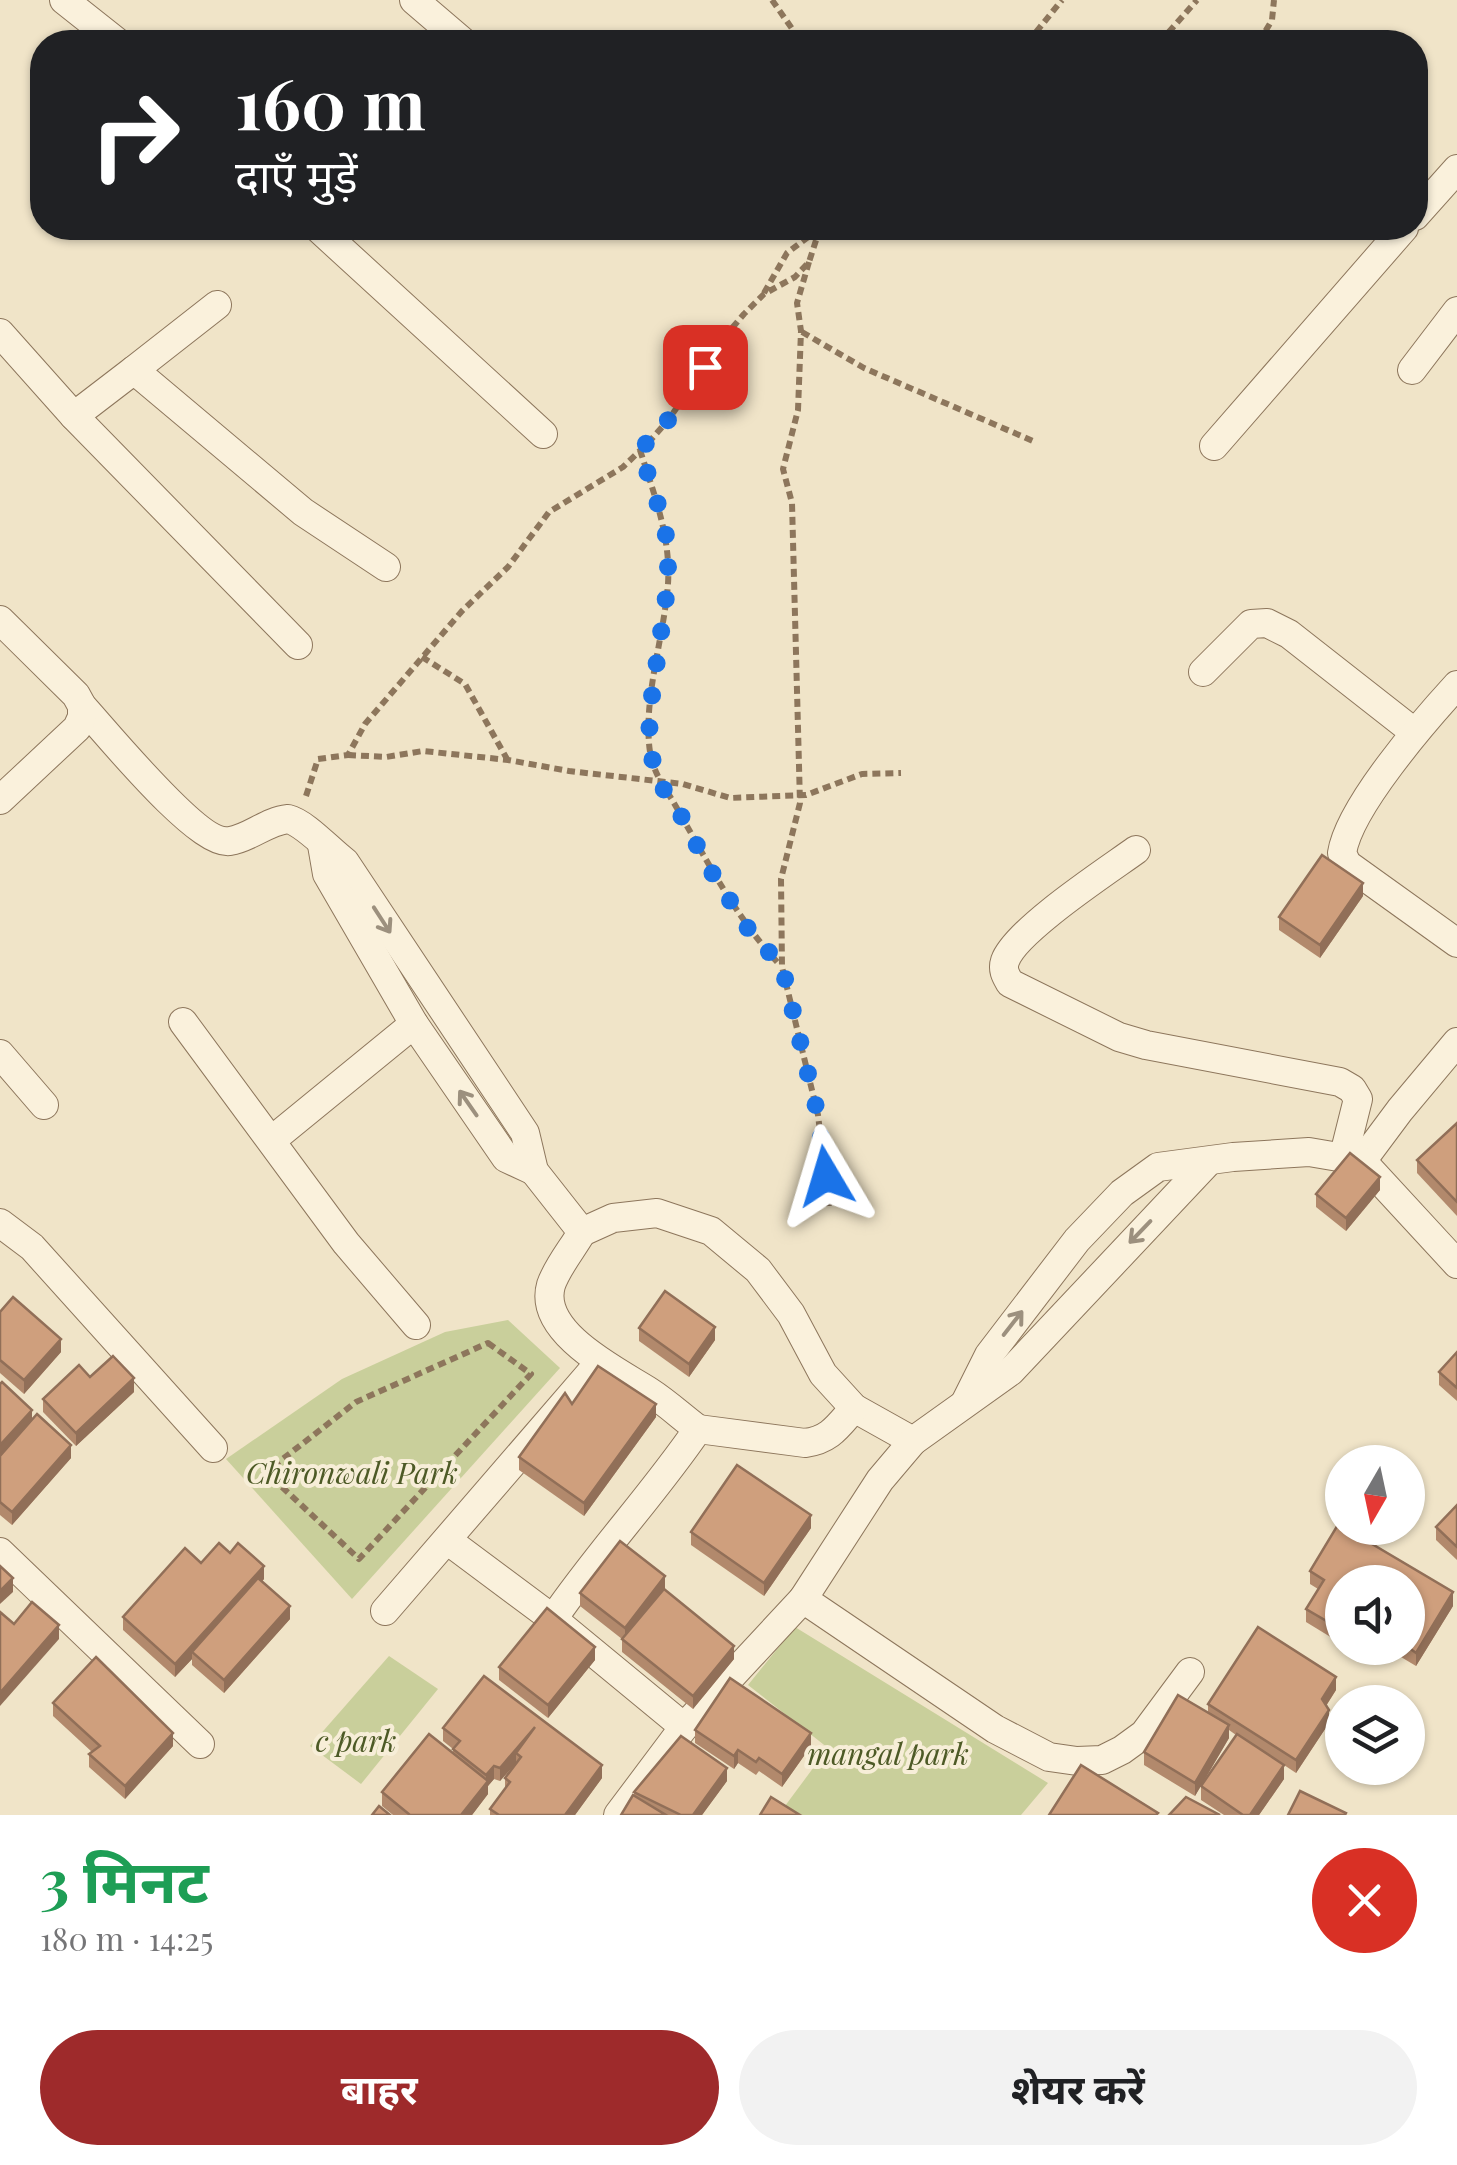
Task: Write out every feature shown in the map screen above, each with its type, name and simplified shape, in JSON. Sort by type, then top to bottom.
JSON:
[{"type":"street","points":[[64,0],[102,30]]},
{"type":"street","points":[[414,0],[449,30]]},
{"type":"street","points":[[1428,201],[1457,169]]},
{"type":"street","points":[[331,240],[543,434]]},
{"type":"street","points":[[1214,446],[1394,240]]},
{"type":"street","points":[[74,416],[217,305]]},
{"type":"street","points":[[1412,370],[1457,310]]},
{"type":"street","points":[[0,333],[74,416],[298,645]]},
{"type":"street","points":[[134,370],[303,512],[386,567]]},
{"type":"street","points":[[0,620],[76,695],[188,822],[210,837],[229,842],[281,820],[298,822],[345,862],[525,1133],[534,1171],[582,1232]]},
{"type":"street","points":[[1203,672],[1251,624],[1267,623],[1289,634],[1414,732]]},
{"type":"street","points":[[1457,685],[1414,732],[1355,820],[1342,853],[1346,864],[1457,943]]},
{"type":"street","points":[[0,800],[77,728],[82,706]]},
{"type":"street","points":[[322,845],[327,874],[414,1024],[506,1158],[534,1171]]},
{"type":"street","points":[[1136,850],[1017,943],[1003,970],[1010,983],[1119,1036],[1146,1045],[1340,1082],[1358,1099],[1353,1158]]},
{"type":"street","points":[[183,1022],[346,1242],[416,1325]]},
{"type":"street","points":[[272,1140],[414,1024]]},
{"type":"street","points":[[1353,1158],[1457,1042]]},
{"type":"street","points":[[0,1054],[44,1105]]},
{"type":"street","points":[[963,1406],[989,1355],[1078,1240],[1122,1193],[1158,1167],[1309,1152],[1353,1158],[1457,1264]]},
{"type":"street","points":[[618,1815],[684,1727],[803,1599],[880,1480],[913,1441],[1011,1371],[1208,1162]]},
{"type":"street","points":[[854,1408],[829,1437],[818,1442],[698,1429],[571,1339],[552,1309],[550,1287],[582,1232],[613,1218],[656,1213],[711,1231],[758,1270],[791,1314],[823,1374],[854,1408],[913,1441]]},
{"type":"street","points":[[0,1222],[32,1247],[213,1448]]},
{"type":"street","points":[[385,1611],[600,1362]]},
{"type":"street","points":[[553,1619],[698,1429]]},
{"type":"street","points":[[447,1540],[553,1619],[684,1727]]},
{"type":"street","points":[[0,1552],[200,1744]]},
{"type":"street","points":[[803,1599],[994,1730],[1049,1757],[1102,1760],[1122,1750],[1144,1734],[1190,1672]]},
{"type":"path","points":[[772,0],[793,30]]},
{"type":"path","points":[[1038,30],[1062,0]]},
{"type":"path","points":[[1171,30],[1197,0]]},
{"type":"path","points":[[1266,30],[1272,20],[1274,0]]},
{"type":"path","points":[[348,755],[365,724],[462,611],[508,567],[549,512],[623,467],[669,419],[727,334],[764,294],[788,253],[805,240]]},
{"type":"path","points":[[816,240],[797,303],[798,410],[783,470],[792,503],[800,796],[781,879],[782,966],[818,1115],[830,1206]]},
{"type":"path","points":[[764,294],[795,277],[809,262]]},
{"type":"path","points":[[800,331],[864,368],[1032,440]]},
{"type":"path","points":[[640,450],[665,526],[668,557],[668,583],[650,710],[649,744],[657,780],[751,933],[782,966]]},
{"type":"path","points":[[422,657],[464,684],[508,760]]},
{"type":"path","points":[[298,822],[318,759],[348,755],[386,756],[423,751],[508,760],[657,780],[730,798],[800,796],[862,774],[900,773]]},
{"type":"path","points":[[488,1344],[531,1374],[359,1559],[266,1472],[356,1402],[488,1344]]},
{"type":"green space","name":"Chironwali Park","points":[[508,1320],[560,1368],[352,1599],[226,1459],[342,1379],[445,1332]]},
{"type":"green space","name":"mangal park","points":[[795,1627],[1048,1783],[1021,1815],[802,1815],[785,1806],[828,1748],[748,1685]]},
{"type":"green space","name":"c park","points":[[389,1656],[438,1689],[361,1784],[310,1746]]},
{"type":"building","points":[[1322,855],[1363,883],[1320,945],[1279,917]]},
{"type":"building","points":[[1457,1123],[1457,1202],[1417,1160]]},
{"type":"building","points":[[1350,1153],[1380,1177],[1346,1218],[1316,1194]]},
{"type":"building","points":[[665,1291],[715,1327],[689,1364],[639,1328]]},
{"type":"building","points":[[13,1297],[61,1339],[24,1380],[0,1360],[0,1312]]},
{"type":"building","points":[[1457,1352],[1457,1388],[1439,1372]]},
{"type":"building","points":[[113,1356],[134,1378],[76,1433],[43,1399],[79,1365],[90,1377]]},
{"type":"building","points":[[598,1366],[656,1404],[584,1503],[519,1457],[565,1393],[572,1404]]},
{"type":"building","points":[[0,1384],[32,1410],[0,1445]]},
{"type":"building","points":[[37,1414],[71,1445],[12,1512],[0,1502],[0,1456]]},
{"type":"building","points":[[737,1465],[811,1515],[764,1583],[691,1532]]},
{"type":"building","points":[[1457,1505],[1457,1547],[1436,1527]]},
{"type":"building","points":[[620,1541],[665,1576],[625,1628],[580,1593]]},
{"type":"building","points":[[219,1543],[230,1553],[238,1543],[264,1566],[175,1664],[123,1617],[185,1548],[201,1563]]},
{"type":"building","points":[[1326,1545],[1374,1545],[1407,1565],[1325,1565],[1325,1620],[1306,1609],[1324,1580],[1310,1571]]},
{"type":"building","points":[[0,1566],[13,1578],[0,1591]]},
{"type":"building","points":[[1425,1575],[1453,1592],[1425,1638]]},
{"type":"building","points":[[258,1578],[290,1606],[224,1680],[192,1652]]},
{"type":"building","points":[[664,1589],[734,1646],[693,1696],[622,1639]]},
{"type":"building","points":[[32,1602],[59,1625],[0,1693],[0,1612],[14,1624]]},
{"type":"building","points":[[547,1608],[595,1647],[548,1705],[499,1667]]},
{"type":"building","points":[[1258,1627],[1336,1677],[1331,1685],[1325,1685],[1325,1716],[1296,1760],[1208,1704]]},
{"type":"building","points":[[96,1657],[173,1733],[125,1786],[89,1754],[100,1746],[53,1703]]},
{"type":"building","points":[[484,1676],[602,1765],[565,1815],[499,1815],[490,1809],[510,1782],[505,1778],[521,1757],[516,1753],[535,1727],[500,1768],[494,1766],[486,1775],[453,1749],[460,1741],[443,1728]]},
{"type":"building","points":[[730,1678],[811,1733],[782,1774],[759,1758],[756,1762],[738,1750],[734,1756],[695,1730]]},
{"type":"building","points":[[1178,1695],[1229,1725],[1195,1783],[1144,1752]]},
{"type":"building","points":[[429,1734],[488,1781],[461,1815],[410,1815],[382,1792]]},
{"type":"building","points":[[1237,1734],[1284,1765],[1250,1815],[1243,1815],[1201,1786]]},
{"type":"building","points":[[681,1736],[727,1768],[693,1815],[681,1815],[634,1792]]},
{"type":"building","points":[[1081,1765],[1158,1813],[1049,1815]]},
{"type":"building","points":[[1300,1791],[1346,1813],[1345,1815],[1288,1815]]},
{"type":"building","points":[[633,1795],[666,1815],[621,1815]]},
{"type":"building","points":[[771,1797],[800,1815],[760,1815]]},
{"type":"building","points":[[1186,1797],[1220,1815],[1169,1815]]},
{"type":"building","points":[[379,1806],[390,1815],[372,1815]]},
{"type":"route","points":[[705,367],[669,419],[640,450],[665,526],[668,557],[649,744],[657,780],[709,868],[751,933],[782,966],[818,1115],[826,1176]]}]
